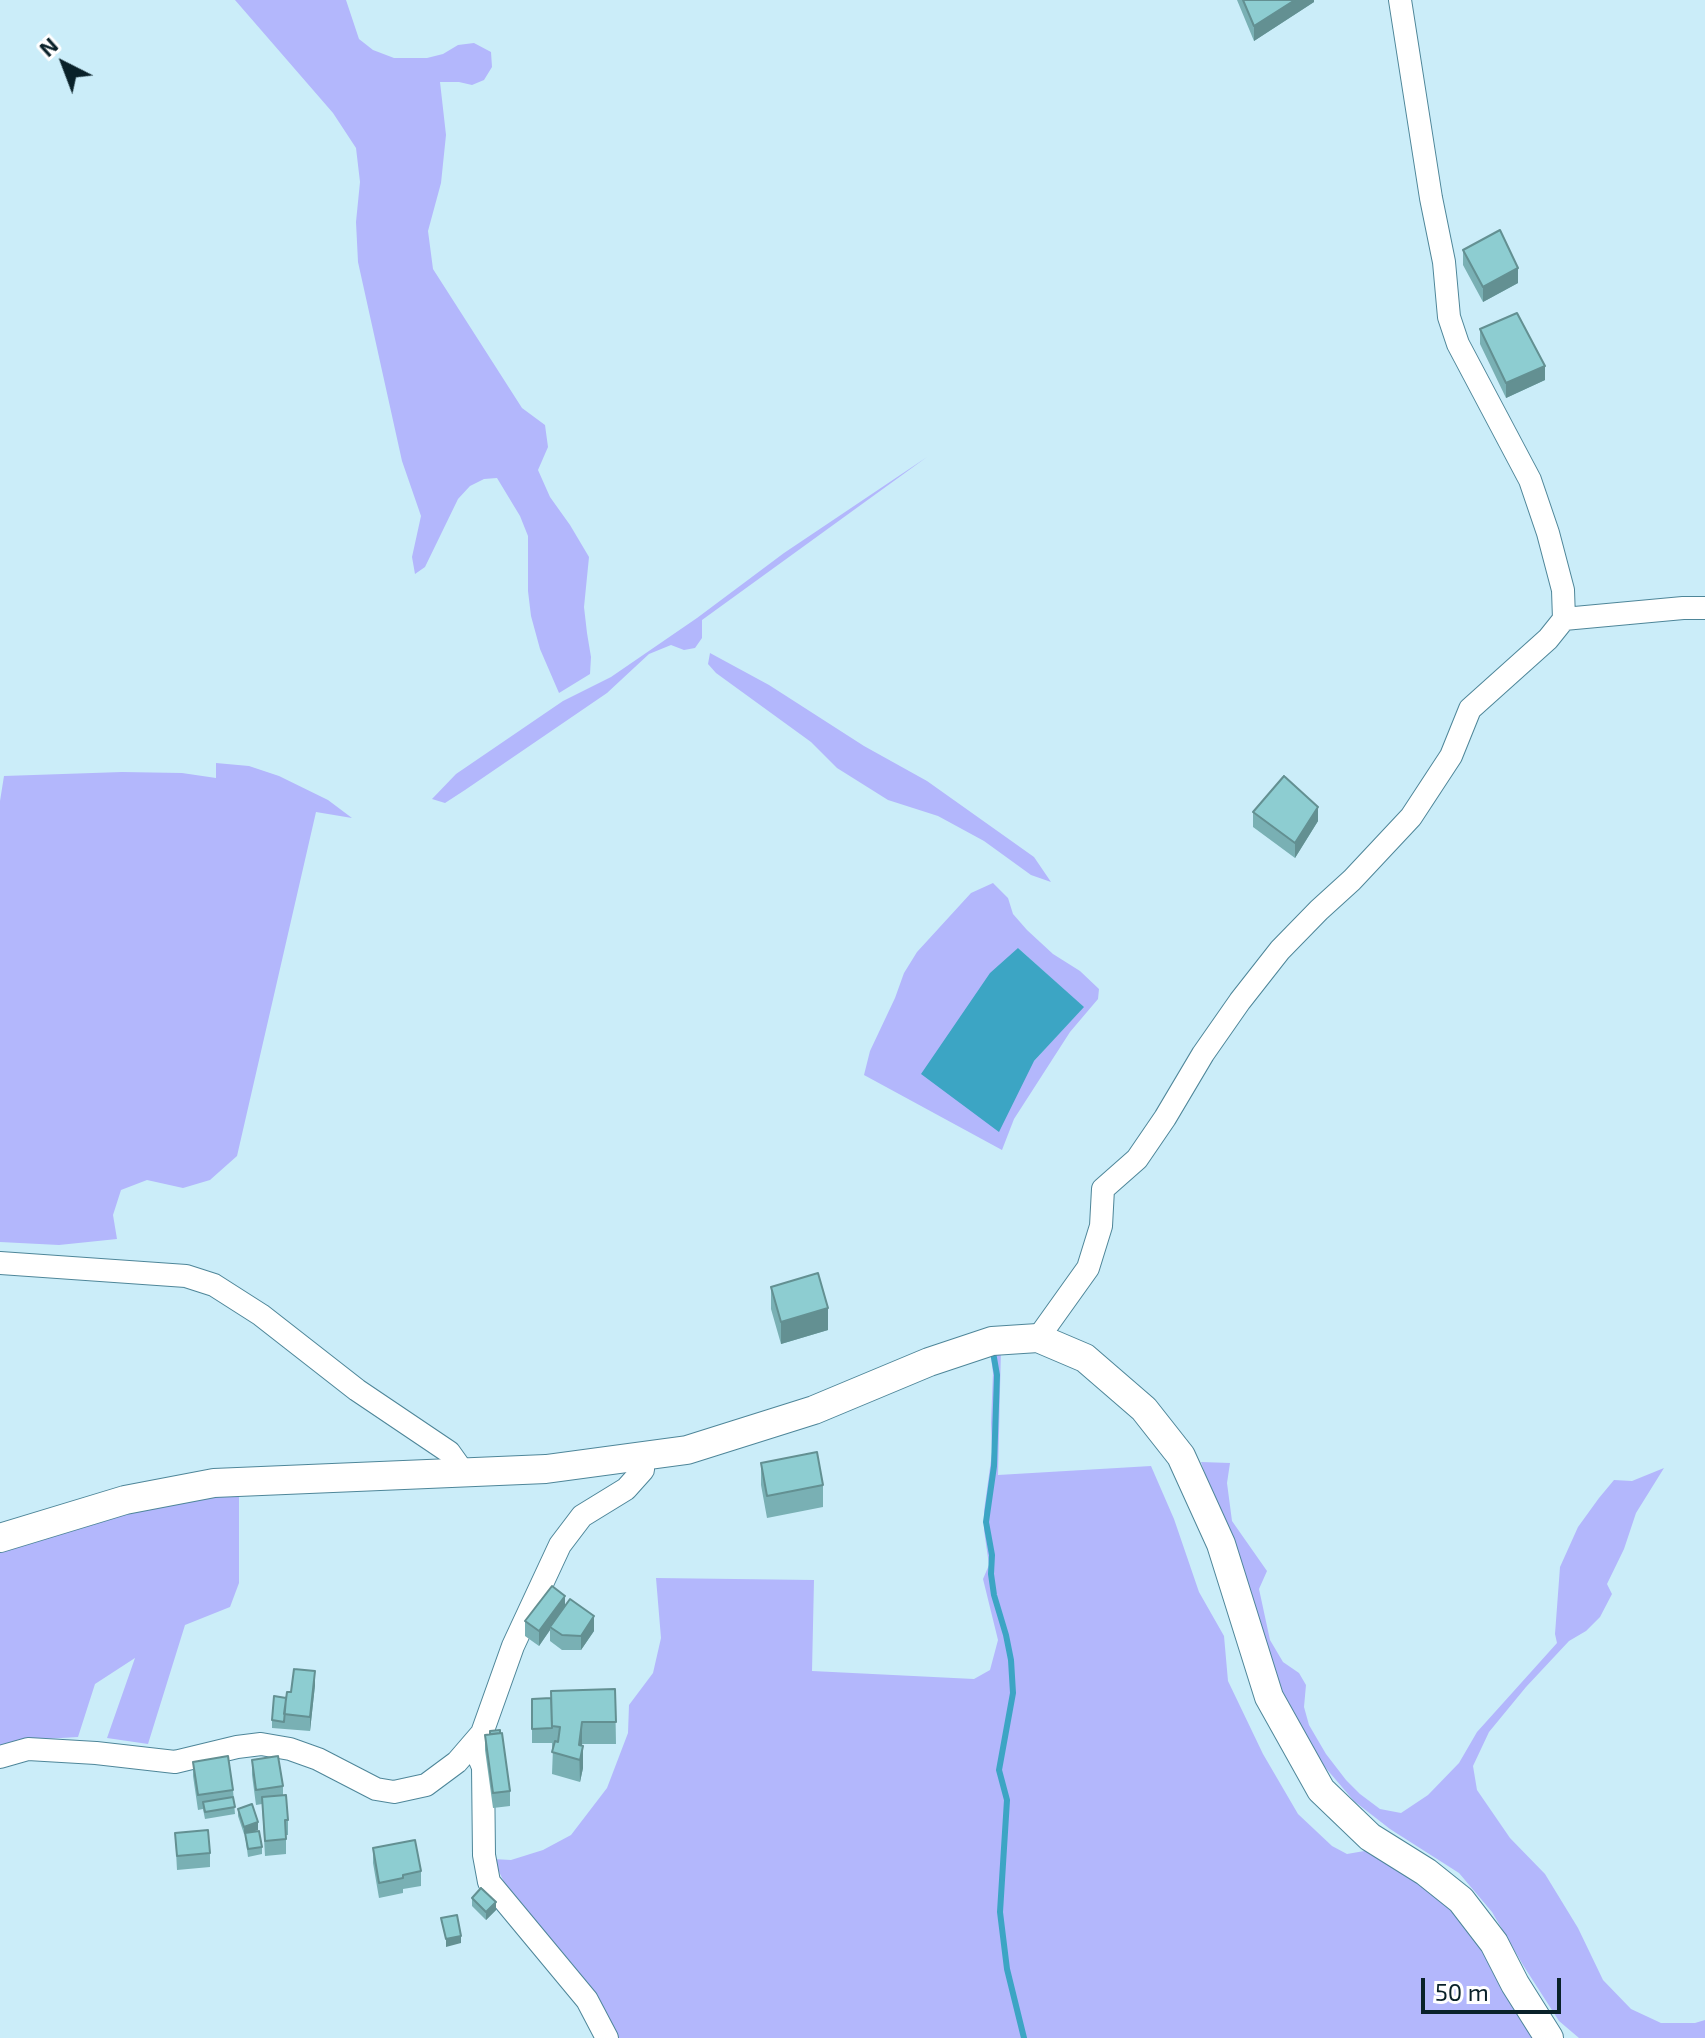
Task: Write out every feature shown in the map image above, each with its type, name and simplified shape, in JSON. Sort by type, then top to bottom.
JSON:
[{"type":"main road","points":[[0,1538],[125,1500],[214,1483],[546,1469],[687,1450],[814,1410],[929,1362],[992,1341],[1038,1338],[1085,1358],[1144,1409],[1181,1456],[1221,1544],[1269,1697],[1321,1790],[1370,1837],[1426,1872],[1461,1900],[1494,1943],[1549,2038]]},
{"type":"street","points":[[1038,1338],[1088,1268],[1101,1226],[1103,1189],[1137,1159],[1240,1001],[1280,950],[1411,817],[1451,756],[1470,709],[1548,639],[1564,619],[1563,590],[1530,480],[1458,344],[1449,317],[1444,262],[1400,0]]},
{"type":"street","points":[[1564,619],[1705,608]]},
{"type":"street","points":[[0,1263],[186,1276],[214,1285],[261,1315],[357,1390],[449,1452],[464,1473]]},
{"type":"street","points":[[0,1757],[28,1749],[175,1762],[261,1744],[290,1749],[318,1759],[376,1789],[394,1792],[426,1785],[457,1762],[482,1733],[513,1646],[560,1545],[582,1516],[626,1489],[643,1470],[643,1456]]},
{"type":"street","points":[[473,1744],[483,1767],[484,1855],[489,1882],[587,2000],[607,2038]]},
{"type":"shaded area","points":[[235,0],[346,0],[359,39],[373,50],[394,58],[427,58],[443,54],[458,45],[474,43],[491,52],[492,67],[484,80],[472,85],[440,82],[446,135],[441,183],[428,231],[433,269],[522,408],[545,425],[548,447],[538,470],[550,497],[589,557],[584,607],[591,657],[590,674],[559,693],[540,649],[531,616],[528,536],[497,478],[484,479],[470,486],[458,499],[425,567],[415,574],[412,557],[421,516],[402,461],[358,262],[356,222],[360,182],[356,148],[333,113]]},
{"type":"shaded area","points":[[927,457],[702,620],[702,638],[695,648],[684,650],[671,645],[649,654],[607,693],[465,790],[445,803],[432,799],[456,774],[563,701],[611,677],[784,553]]},
{"type":"shaded area","points":[[710,653],[769,685],[864,746],[927,781],[1034,857],[1051,882],[1031,875],[984,841],[938,816],[888,800],[837,768],[811,742],[716,673],[708,664]]},
{"type":"shaded area","points":[[216,763],[249,766],[279,776],[328,800],[352,818],[316,812],[237,1156],[210,1180],[183,1188],[147,1180],[121,1190],[113,1215],[117,1239],[59,1245],[0,1242],[0,801],[4,776],[122,772],[182,773],[216,778]]},
{"type":"shaded area","points":[[993,883],[1008,898],[1013,914],[1027,930],[1099,989],[1098,999],[1070,1032],[1014,1119],[1002,1150],[864,1075],[870,1051],[904,973],[917,952],[971,893]],"holes":[[[1018,948],[1083,1007],[1034,1061]]]},
{"type":"shaded area","points":[[1018,948],[1084,1007],[1034,1061],[999,1132],[921,1074],[990,973]]},
{"type":"shaded area","points":[[1001,1349],[998,1475],[1151,1466],[1174,1519],[1199,1592],[1224,1636],[1228,1681],[1263,1754],[1298,1814],[1332,1846],[1347,1854],[1376,1849],[1449,1898],[1485,1945],[1532,2038],[616,2038],[510,1895],[493,1859],[511,1860],[543,1850],[571,1835],[607,1788],[628,1733],[629,1705],[653,1673],[661,1638],[656,1578],[814,1580],[812,1671],[974,1679],[990,1670],[998,1640],[983,1579],[989,1565],[984,1511],[992,1453],[993,1373],[990,1350]]},
{"type":"shaded area","points":[[1201,1462],[1230,1463],[1227,1483],[1232,1521],[1267,1571],[1259,1589],[1270,1640],[1283,1662],[1299,1673],[1306,1685],[1304,1707],[1309,1725],[1326,1754],[1360,1794],[1380,1809],[1401,1813],[1428,1795],[1459,1763],[1477,1732],[1557,1643],[1560,1567],[1578,1527],[1599,1498],[1614,1480],[1632,1481],[1664,1468],[1636,1513],[1624,1549],[1607,1584],[1612,1594],[1600,1617],[1586,1631],[1569,1641],[1526,1687],[1489,1732],[1473,1766],[1477,1790],[1510,1838],[1545,1874],[1578,1928],[1603,1980],[1631,2009],[1661,2023],[1705,2020],[1705,2038],[1579,2038],[1559,2021],[1492,1912],[1459,1873],[1390,1829],[1354,1801],[1318,1759],[1297,1726],[1269,1663]]},
{"type":"shaded area","points":[[239,1491],[239,1583],[230,1607],[185,1625],[148,1744],[107,1738],[135,1658],[95,1684],[78,1737],[27,1740],[0,1746],[0,1540],[29,1530]]},
{"type":"building","points":[[1243,0],[1295,0],[1254,26]]},
{"type":"building","points":[[1500,230],[1518,268],[1483,287],[1463,250]]},
{"type":"building","points":[[1517,313],[1545,366],[1506,383],[1480,329]]},
{"type":"building","points":[[1284,776],[1318,807],[1295,843],[1253,812]]},
{"type":"building","points":[[818,1273],[828,1308],[781,1322],[771,1287]]},
{"type":"building","points":[[817,1452],[823,1485],[767,1496],[761,1463]]},
{"type":"building","points":[[552,1586],[565,1596],[539,1631],[525,1621]]},
{"type":"building","points":[[570,1599],[594,1616],[581,1636],[562,1635],[550,1627]]},
{"type":"building","points":[[294,1669],[315,1671],[310,1717],[284,1714]]},
{"type":"building","points":[[615,1689],[616,1722],[582,1722],[580,1760],[552,1752],[555,1741],[558,1742],[560,1727],[552,1726],[551,1691]]},
{"type":"building","points":[[274,1696],[286,1698],[284,1722],[272,1720]]},
{"type":"building","points":[[551,1698],[552,1728],[532,1729],[532,1699]]},
{"type":"building","points":[[502,1733],[510,1791],[493,1793],[485,1735]]},
{"type":"building","points":[[228,1756],[233,1790],[198,1795],[193,1762]]},
{"type":"building","points":[[278,1756],[283,1786],[256,1790],[252,1760]]},
{"type":"building","points":[[286,1795],[286,1839],[265,1841],[262,1797]]},
{"type":"building","points":[[233,1797],[235,1807],[205,1812],[203,1802]]},
{"type":"building","points":[[252,1804],[258,1822],[244,1827],[238,1809]]},
{"type":"building","points":[[208,1830],[210,1853],[177,1856],[175,1833]]},
{"type":"building","points":[[259,1831],[262,1847],[248,1849],[245,1833]]},
{"type":"building","points":[[415,1840],[421,1871],[379,1883],[373,1848]]},
{"type":"building","points":[[481,1888],[496,1902],[486,1912],[472,1898]]},
{"type":"building","points":[[457,1915],[461,1936],[446,1939],[441,1918]]},
{"type":"waterway","points":[[993,1352],[997,1375],[994,1466],[986,1522],[994,1595],[1011,1660],[1013,1693],[999,1770],[1007,1800],[1000,1912],[1007,1969],[1024,2038]]}]
